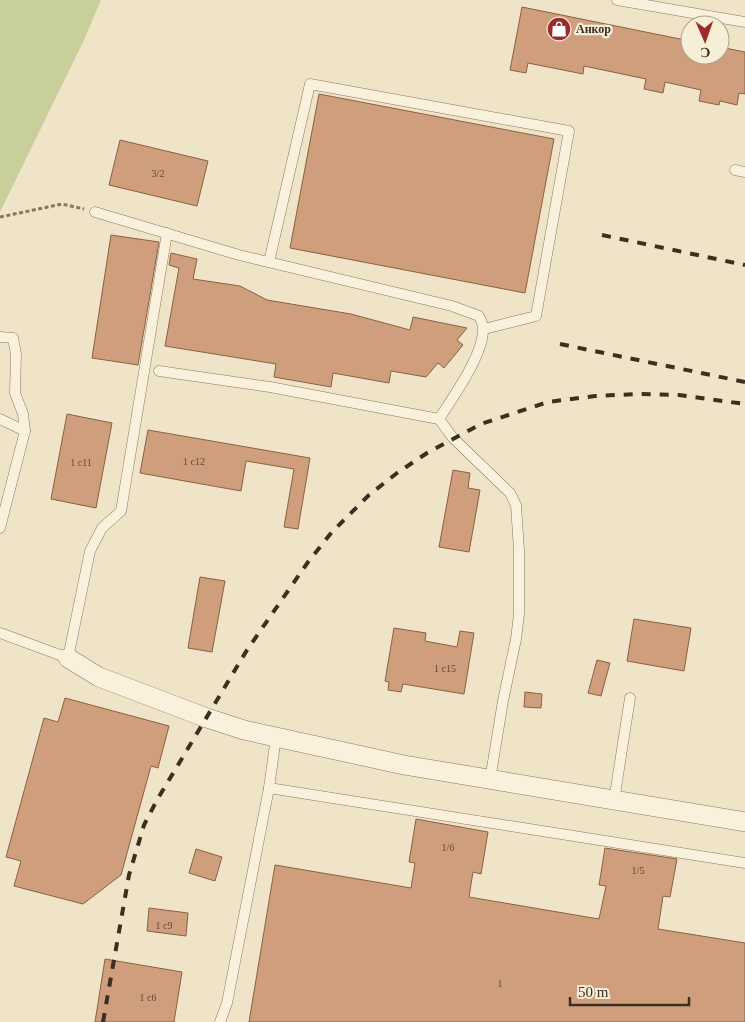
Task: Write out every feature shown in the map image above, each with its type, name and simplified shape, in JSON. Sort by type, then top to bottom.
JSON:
[{"type":"street","points":[[68,658],[99,677],[206,718],[244,730],[404,765],[745,822]]},
{"type":"lane","points":[[621,0],[745,22]]},
{"type":"lane","points":[[269,262],[310,84],[569,131],[536,316],[484,329]]},
{"type":"lane","points":[[95,212],[239,255],[452,306],[479,316],[484,329],[480,347],[439,420]]},
{"type":"lane","points":[[0,633],[68,658],[90,551],[102,528],[121,510],[167,233]]},
{"type":"lane","points":[[0,337],[13,338],[16,354],[15,393],[23,414],[25,431],[0,528]]},
{"type":"lane","points":[[159,371],[270,387],[439,420],[452,438],[510,493],[516,506],[519,550],[519,614],[516,639],[502,701],[490,780]]},
{"type":"lane","points":[[0,419],[25,431]]},
{"type":"lane","points":[[614,801],[630,698]]},
{"type":"lane","points":[[220,1022],[227,1003],[269,788],[276,737]]},
{"type":"lane","points":[[269,788],[745,863]]},
{"type":"path","points":[[0,217],[62,204],[95,212]]},
{"type":"green space","points":[[0,0],[101,0],[84,40],[0,212]]},
{"type":"building","points":[[522,7],[680,39],[680,65],[730,65],[730,49],[745,52],[745,94],[739,93],[737,105],[720,101],[719,105],[699,101],[701,90],[665,82],[663,93],[644,89],[646,79],[584,66],[583,74],[528,63],[526,73],[510,70]]},
{"type":"building","points":[[319,94],[554,139],[525,293],[290,248]]},
{"type":"building","points":[[120,140],[208,161],[197,206],[109,185]]},
{"type":"building","points":[[111,235],[159,242],[138,365],[92,358]]},
{"type":"building","points":[[171,253],[197,259],[193,279],[240,286],[267,300],[351,314],[410,330],[413,317],[467,328],[457,340],[463,345],[444,368],[438,363],[426,377],[391,371],[389,383],[333,373],[331,387],[274,377],[276,364],[165,346],[179,268],[169,265]]},
{"type":"building","points":[[67,414],[112,423],[96,508],[51,499]]},
{"type":"building","points":[[148,430],[310,458],[298,529],[284,527],[294,469],[246,461],[241,491],[140,473]]},
{"type":"building","points":[[453,470],[470,473],[468,488],[480,490],[469,552],[439,547]]},
{"type":"building","points":[[200,577],[225,581],[212,652],[188,648]]},
{"type":"building","points":[[634,619],[691,628],[684,671],[627,661]]},
{"type":"building","points":[[394,628],[426,633],[425,641],[457,647],[460,631],[474,633],[464,694],[403,684],[401,692],[388,690],[389,682],[385,681]]},
{"type":"building","points":[[597,660],[610,663],[601,696],[588,693]]},
{"type":"building","points":[[525,692],[542,694],[541,708],[524,707]]},
{"type":"building","points":[[65,698],[169,726],[158,768],[151,766],[121,875],[83,904],[14,886],[21,861],[6,857],[44,718],[58,722]]},
{"type":"building","points":[[416,819],[488,832],[481,874],[473,872],[469,897],[599,919],[606,886],[599,885],[605,848],[677,859],[670,897],[663,896],[658,929],[745,943],[745,1022],[249,1022],[275,865],[411,888],[415,863],[409,862]]},
{"type":"building","points":[[196,849],[222,857],[215,881],[189,873]]},
{"type":"building","points":[[149,908],[188,913],[186,936],[147,931]]},
{"type":"building","points":[[105,959],[182,972],[174,1022],[95,1022]]},
{"type":"railway","points":[[602,235],[745,265]]},
{"type":"railway","points":[[560,344],[745,382]]},
{"type":"railway","points":[[103,1022],[129,875],[144,825],[247,650],[308,562],[332,532],[369,495],[427,453],[481,424],[548,402],[595,396],[639,394],[679,395],[745,404]]},
{"type":"place","name":"Анкор","points":[[559,29]]}]
